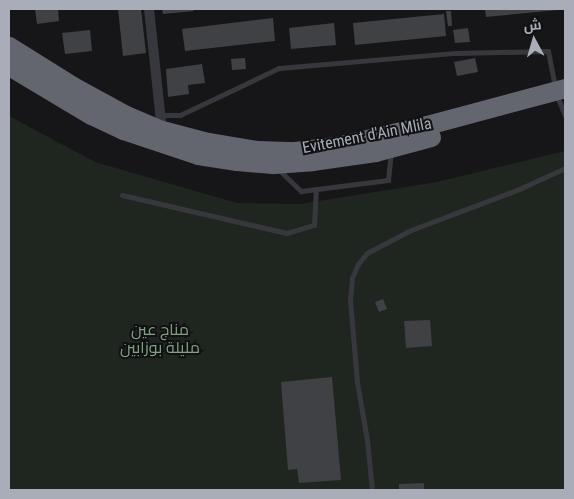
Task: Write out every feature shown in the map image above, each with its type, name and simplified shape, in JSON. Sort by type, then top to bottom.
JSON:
[{"type":"highway","name":"Evitement d'Ain Mlila","points":[[9,46],[73,86],[126,115],[161,123],[208,142],[257,150],[295,150],[341,145],[427,125],[562,100]]},
{"type":"highway","name":"Evitement d'Ain Mlila","points":[[9,66],[91,115],[123,130],[198,155],[237,162],[273,164],[341,158],[392,147],[562,100]]},
{"type":"street","points":[[149,9],[161,123]]},
{"type":"lane","points":[[161,123],[279,68],[455,53],[548,50],[562,100]]},
{"type":"lane","points":[[273,164],[301,191],[388,180],[392,147]]},
{"type":"lane","points":[[372,490],[367,440],[357,382],[350,301],[352,278],[358,264],[367,253],[411,230],[517,190],[565,168]]},
{"type":"lane","points":[[122,195],[287,233],[314,225],[316,189]]},
{"type":"green space","name":"مناج عين مليلة بوزابين","points":[[9,116],[95,162],[237,203],[300,204],[437,182],[565,151],[565,490],[9,490]]},
{"type":"building","points":[[35,9],[58,9],[59,21],[37,24]]},
{"type":"building","points":[[118,9],[141,9],[146,53],[123,56]]},
{"type":"building","points":[[162,9],[193,9],[194,11],[163,14]]},
{"type":"building","points":[[485,9],[558,9],[558,10],[486,17]]},
{"type":"building","points":[[446,11],[451,11],[452,26],[448,26]]},
{"type":"building","points":[[444,14],[446,36],[355,45],[353,23]]},
{"type":"building","points":[[273,18],[275,41],[185,51],[182,29]]},
{"type":"building","points":[[334,23],[336,45],[291,49],[289,28]]},
{"type":"building","points":[[468,28],[470,42],[455,43],[453,30]]},
{"type":"building","points":[[90,30],[92,51],[65,54],[62,33]]},
{"type":"building","points":[[245,58],[246,69],[232,70],[231,59]]},
{"type":"building","points":[[475,58],[478,72],[457,76],[454,62]]},
{"type":"building","points":[[202,64],[205,83],[188,85],[189,94],[168,97],[166,69]]},
{"type":"building","points":[[383,299],[387,309],[379,312],[375,302]]},
{"type":"building","points":[[430,320],[432,346],[406,348],[404,321]]},
{"type":"building","points":[[332,377],[341,480],[299,483],[297,469],[288,470],[281,382]]},
{"type":"building","points":[[424,483],[424,490],[399,490],[399,484]]}]
